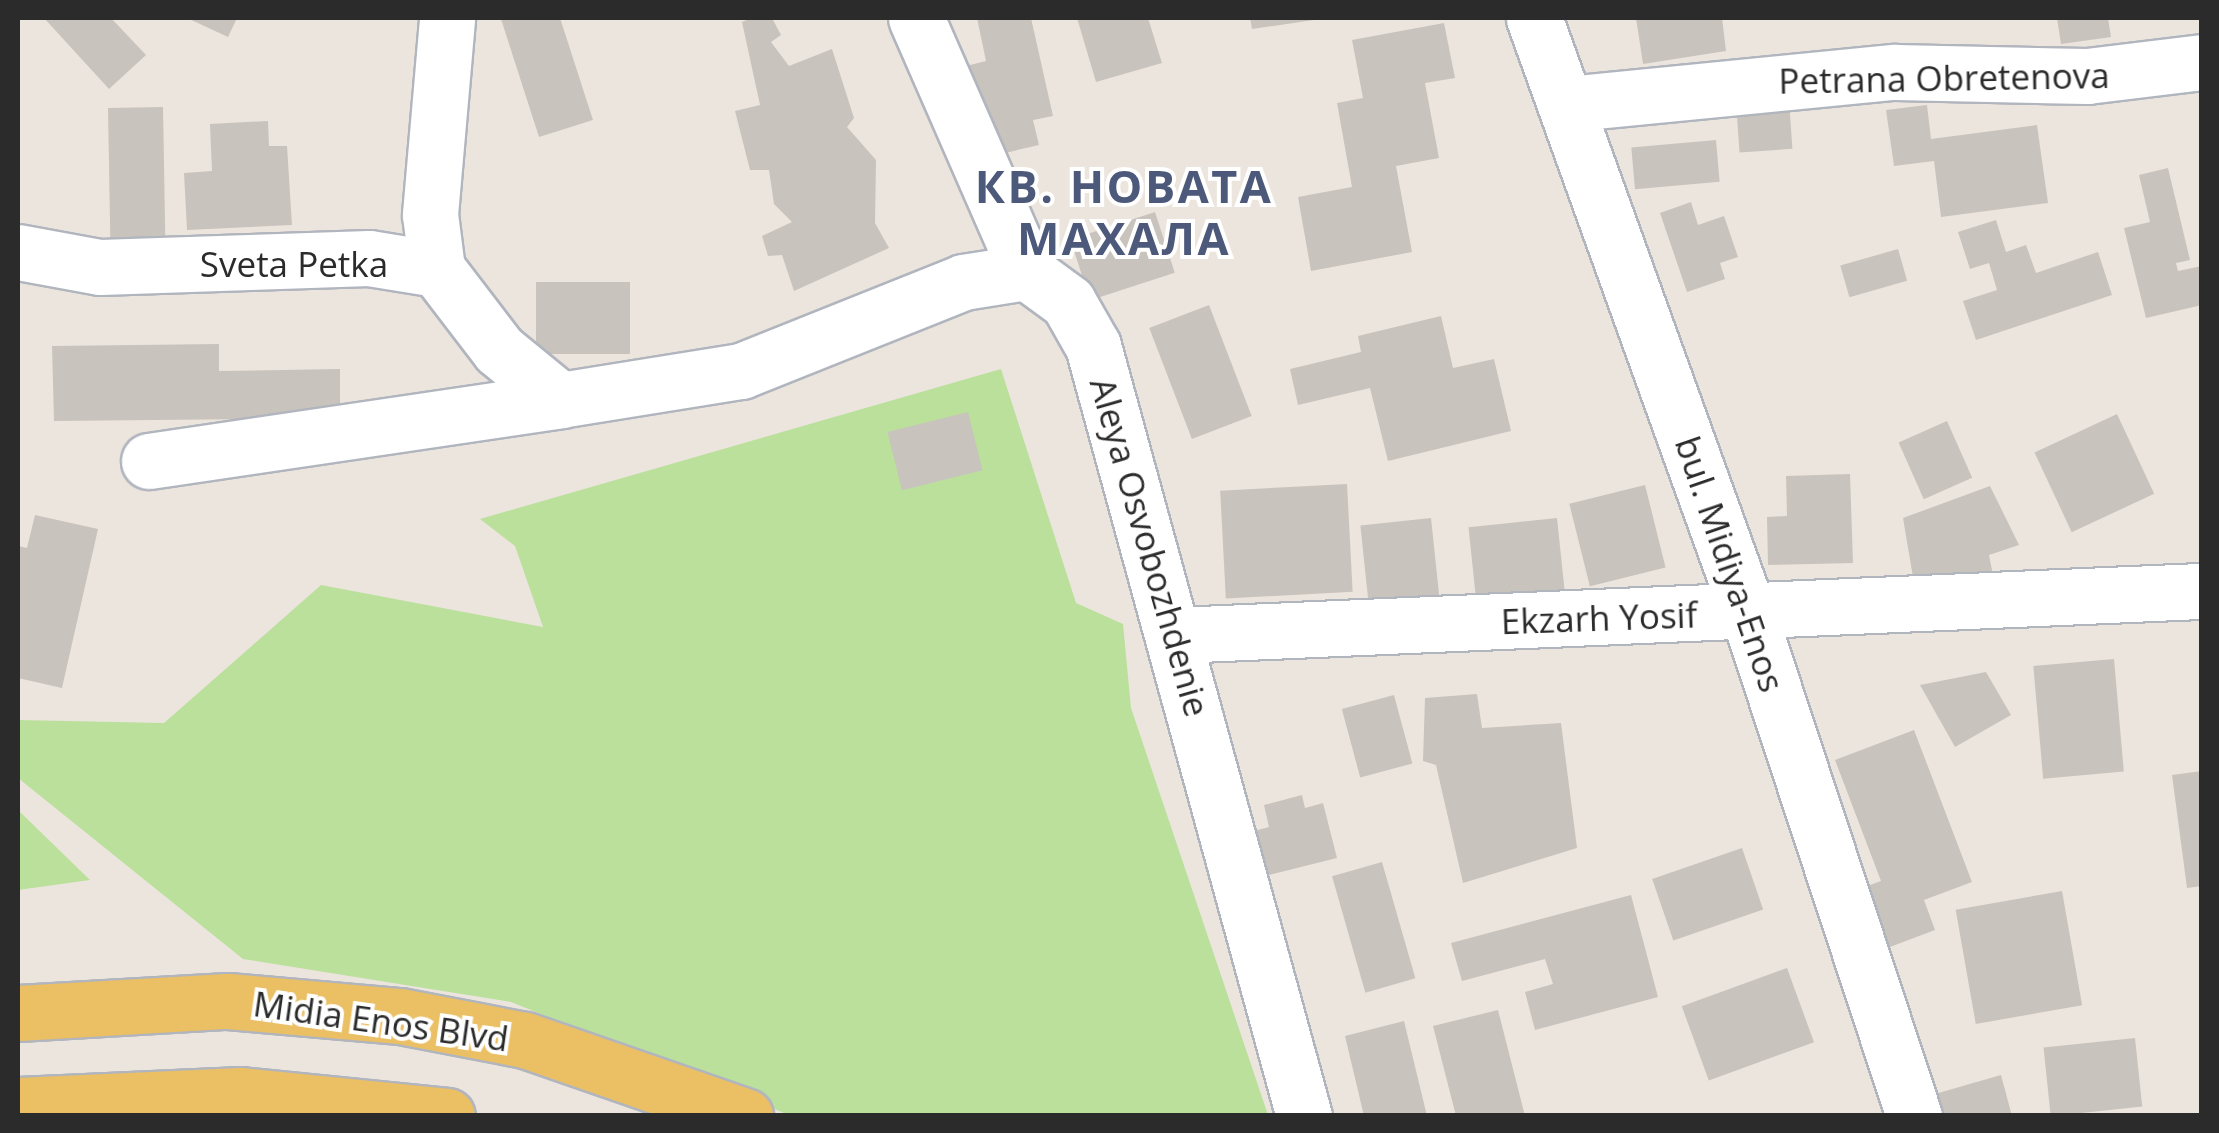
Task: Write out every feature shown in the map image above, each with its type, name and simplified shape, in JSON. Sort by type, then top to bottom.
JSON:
[{"type":"main road","name":"Midia Enos Blvd","points":[[41,1010],[228,1001],[400,1016],[525,1040],[746,1116]]},
{"type":"main road","points":[[18,1105],[241,1095],[446,1116]]},
{"type":"street","name":"Sveta Petka","points":[[18,252],[100,267],[369,258],[437,270],[430,214],[447,18]]},
{"type":"street","points":[[149,462],[741,371],[963,282],[1027,272],[916,18]]},
{"type":"street","name":"bul. Midiya-Enos","points":[[1534,18],[1748,612],[1914,1116]]},
{"type":"street","name":"Petrana Obretenova","points":[[1566,104],[1895,72],[2087,76],[2202,62]]},
{"type":"street","points":[[18,283],[100,267]]},
{"type":"street","points":[[437,270],[499,350],[560,400]]},
{"type":"street","name":"Aleya Osvobozhdenie","points":[[1027,272],[1068,302],[1094,346],[1176,635],[1304,1116]]},
{"type":"street","name":"Ekzarh Yosif","points":[[1176,635],[2202,591]]},
{"type":"green space","points":[[1001,369],[1076,603],[1123,624],[1131,708],[1268,1115],[789,1115],[511,1002],[243,959],[18,778],[18,720],[164,723],[321,585],[543,627],[515,546],[480,519]]},
{"type":"green space","points":[[18,810],[90,880],[18,890]]},
{"type":"building","points":[[44,18],[111,18],[146,55],[109,89]]},
{"type":"building","points":[[187,18],[237,18],[228,37]]},
{"type":"building","points":[[560,18],[593,120],[539,137],[501,19]]},
{"type":"building","points":[[772,18],[781,35],[771,42],[789,66],[832,49],[854,118],[847,127],[876,160],[875,223],[889,248],[794,291],[782,255],[768,256],[762,236],[792,222],[774,204],[769,170],[750,170],[735,111],[760,105],[742,22]]},
{"type":"building","points":[[977,18],[1031,18],[1053,116],[1033,120],[1039,145],[979,159],[958,68],[986,61]]},
{"type":"building","points":[[1077,18],[1148,18],[1162,63],[1096,82]]},
{"type":"building","points":[[1250,18],[1314,18],[1314,20],[1252,29]]},
{"type":"building","points":[[1636,18],[1722,18],[1726,51],[1643,64]]},
{"type":"building","points":[[2057,18],[2108,18],[2111,37],[2061,44]]},
{"type":"building","points":[[1444,23],[1455,78],[1425,83],[1439,158],[1396,166],[1412,252],[1311,271],[1298,197],[1352,187],[1337,103],[1363,98],[1352,40]]},
{"type":"building","points":[[1788,86],[1792,149],[1740,153],[1735,90]]},
{"type":"building","points":[[1927,105],[1931,139],[2037,125],[2048,203],[1941,217],[1934,161],[1894,166],[1886,110]]},
{"type":"building","points":[[163,107],[165,237],[110,238],[108,108]]},
{"type":"building","points":[[268,121],[269,146],[287,146],[292,225],[187,230],[184,173],[212,171],[210,124]]},
{"type":"building","points":[[1716,140],[1720,182],[1635,189],[1631,147]]},
{"type":"building","points":[[2168,168],[2190,260],[2176,263],[2178,271],[2202,266],[2202,305],[2146,318],[2124,228],[2150,222],[2139,175]]},
{"type":"building","points":[[1691,202],[1698,225],[1724,216],[1738,257],[1720,263],[1725,279],[1687,292],[1660,213]]},
{"type":"building","points":[[1155,212],[1175,273],[1090,300],[1070,240]]},
{"type":"building","points":[[1996,220],[2006,252],[2026,245],[2036,273],[2098,252],[2112,295],[1976,340],[1963,301],[1997,290],[1989,263],[1970,269],[1958,232]]},
{"type":"building","points":[[1898,249],[1907,281],[1849,297],[1840,266]]},
{"type":"building","points":[[536,282],[630,282],[630,354],[536,354]]},
{"type":"building","points":[[1209,305],[1252,416],[1192,439],[1149,328]]},
{"type":"building","points":[[1441,316],[1453,368],[1494,359],[1511,431],[1388,461],[1370,388],[1298,405],[1290,369],[1361,352],[1358,336]]},
{"type":"building","points":[[219,344],[219,371],[340,369],[340,418],[54,421],[52,346]]},
{"type":"building","points":[[968,412],[983,470],[902,490],[887,432]]},
{"type":"building","points":[[2117,414],[2154,494],[2072,532],[2035,452]]},
{"type":"building","points":[[1947,421],[1972,478],[1924,499],[1899,443]]},
{"type":"building","points":[[1850,474],[1853,563],[1768,565],[1767,517],[1787,516],[1786,476]]},
{"type":"building","points":[[1347,484],[1353,592],[1226,598],[1220,491]]},
{"type":"building","points":[[1645,485],[1666,567],[1590,586],[1569,504]]},
{"type":"building","points":[[1990,486],[2019,545],[1989,555],[1993,575],[1915,589],[1903,518]]},
{"type":"building","points":[[35,515],[98,529],[62,688],[18,678],[18,546],[27,548]]},
{"type":"building","points":[[1431,518],[1441,609],[1370,617],[1360,525]]},
{"type":"building","points":[[1557,518],[1566,607],[1478,616],[1468,527]]},
{"type":"building","points":[[2114,659],[2124,772],[2043,779],[2033,666]]},
{"type":"building","points":[[1986,672],[2011,715],[1955,747],[1920,685]]},
{"type":"building","points":[[1477,694],[1482,728],[1561,723],[1577,848],[1463,883],[1436,765],[1423,761],[1425,698]]},
{"type":"building","points":[[1394,695],[1412,764],[1360,778],[1342,709]]},
{"type":"building","points":[[1914,730],[1972,882],[1924,900],[1935,930],[1874,953],[1851,892],[1881,881],[1835,760]]},
{"type":"building","points":[[2202,771],[2202,886],[2187,888],[2172,775]]},
{"type":"building","points":[[1302,795],[1305,808],[1323,803],[1337,858],[1261,877],[1250,832],[1269,827],[1264,805]]},
{"type":"building","points":[[1742,848],[1763,909],[1673,940],[1652,879]]},
{"type":"building","points":[[1382,862],[1415,978],[1365,993],[1332,876]]},
{"type":"building","points":[[2062,891],[2082,1005],[1976,1024],[1956,910]]},
{"type":"building","points":[[1631,895],[1658,997],[1535,1030],[1525,992],[1553,984],[1545,959],[1462,981],[1451,943]]},
{"type":"building","points":[[1787,968],[1814,1042],[1709,1081],[1682,1006]]},
{"type":"building","points":[[1498,1010],[1525,1116],[1456,1116],[1433,1026]]},
{"type":"building","points":[[1404,1021],[1427,1116],[1364,1116],[1345,1036]]},
{"type":"building","points":[[2135,1038],[2142,1107],[2051,1116],[2044,1048]]},
{"type":"building","points":[[2001,1075],[2012,1116],[1933,1116],[1928,1096]]},
{"type":"district","name":"КВ. НОВАТА МАХАЛА","points":[[1124,212]]}]
